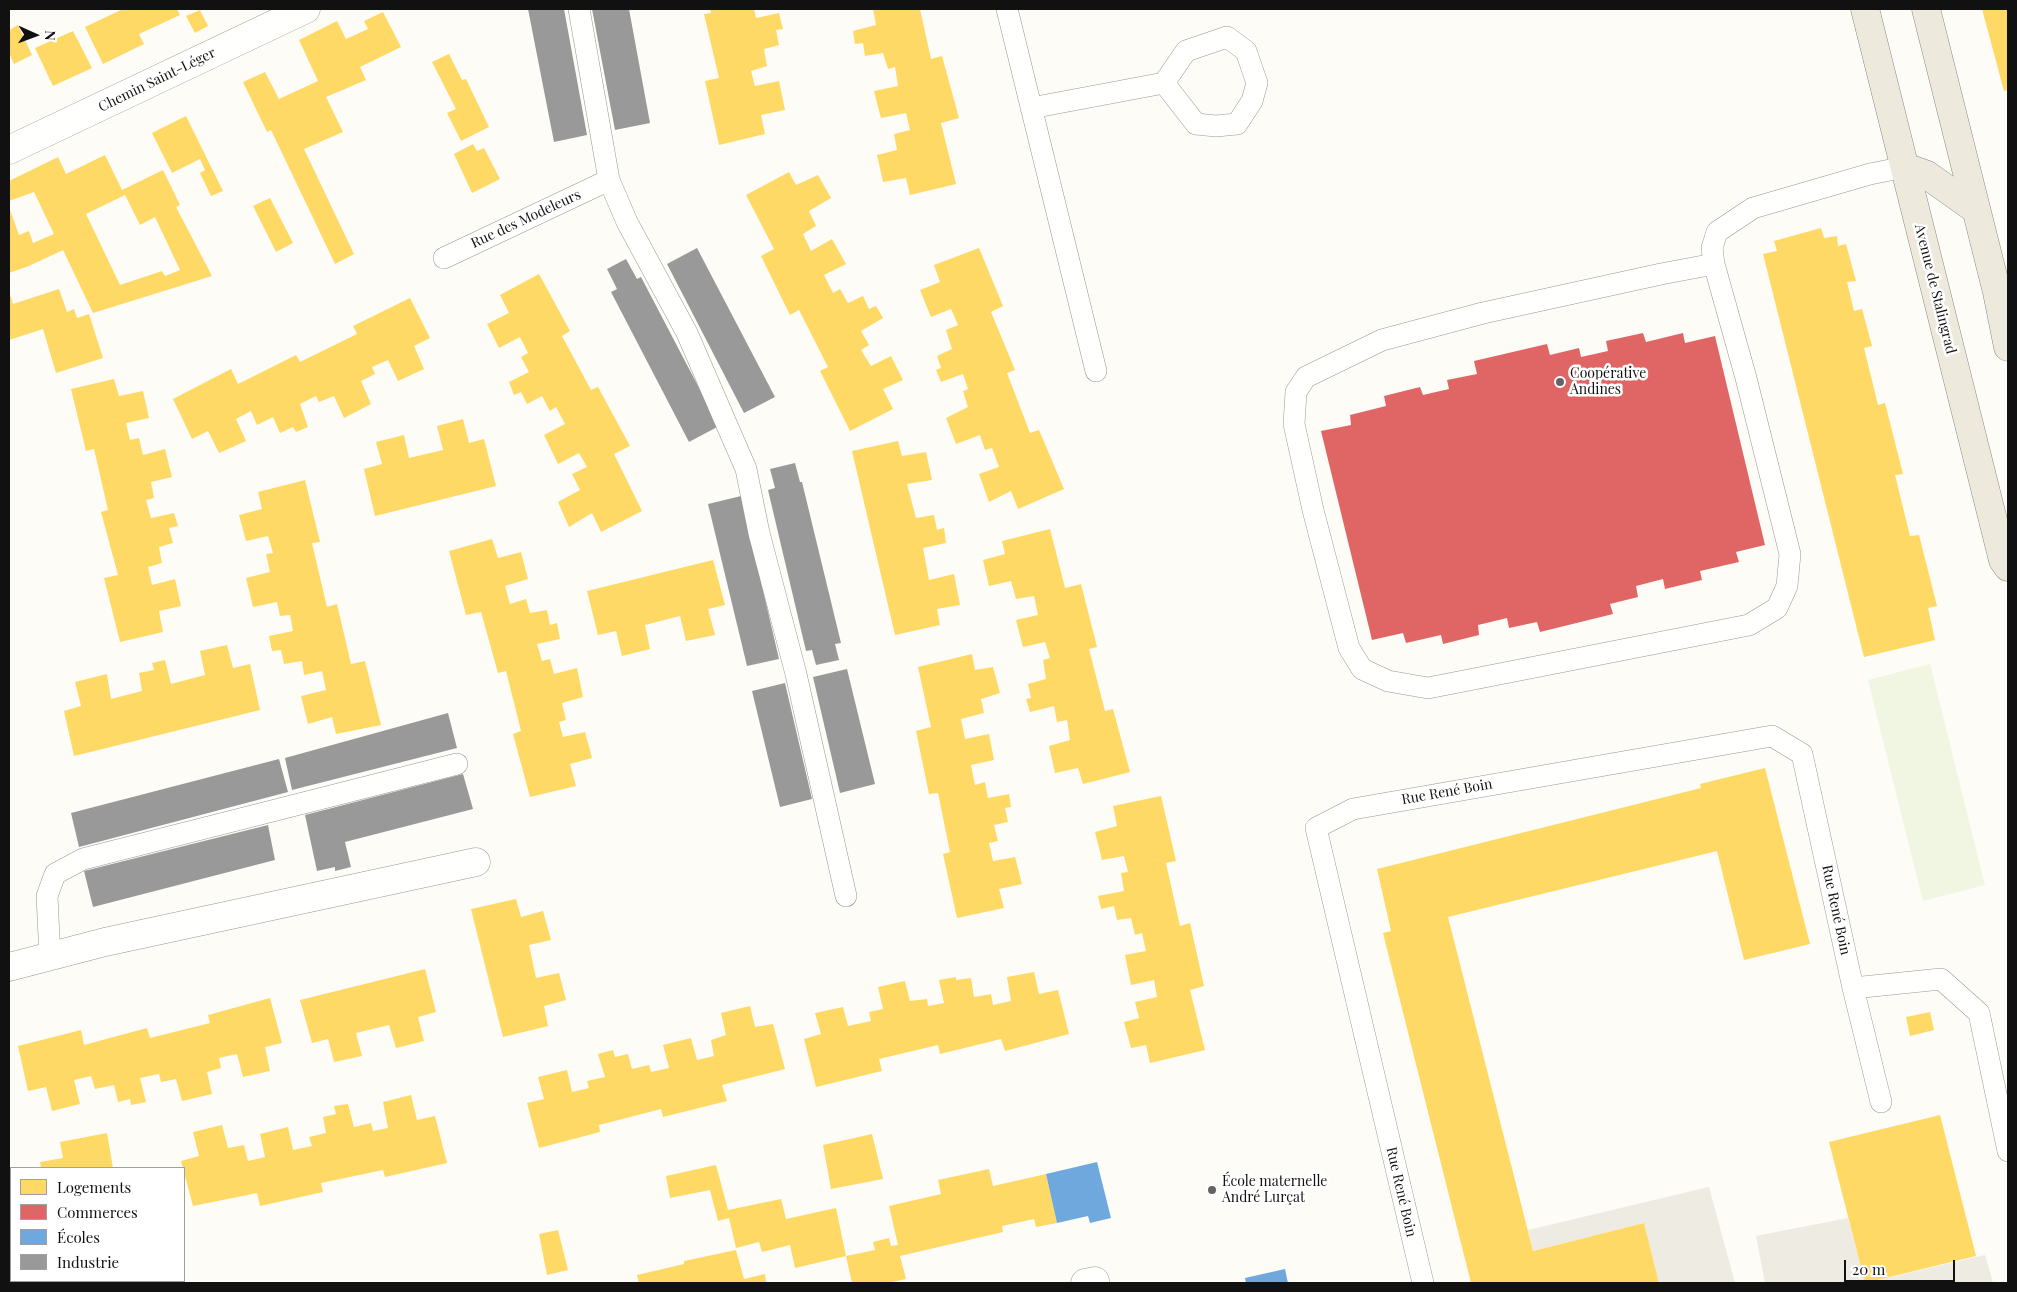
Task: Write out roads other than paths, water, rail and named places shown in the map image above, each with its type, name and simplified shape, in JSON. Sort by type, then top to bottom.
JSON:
[{"type":"main road","name":"Avenue de Stalingrad","points":[[1865,9],[2003,560],[2008,567]]},
{"type":"main road","points":[[1926,9],[1997,292],[2008,347]]},
{"type":"main road","points":[[1905,167],[1927,175],[1975,208]]},
{"type":"street","name":"Chemin Saint-Léger","points":[[9,150],[306,9]]},
{"type":"street","points":[[9,968],[105,942],[476,862]]},
{"type":"lane","points":[[578,9],[609,180],[627,222],[687,333],[746,469],[759,533],[796,674],[846,896]]},
{"type":"lane","points":[[1007,9],[1096,371]]},
{"type":"lane","points":[[1031,108],[1164,83],[1186,51],[1227,37],[1246,51],[1257,83],[1252,101],[1237,124],[1216,126],[1196,124],[1164,83]]},
{"type":"lane","points":[[1714,264],[1483,313],[1382,340],[1306,377],[1296,392],[1294,424],[1312,510],[1349,648],[1362,669],[1388,681],[1428,688],[1749,625],[1776,608],[1787,586],[1790,554],[1746,378],[1714,264],[1712,248],[1716,232],[1753,208],[1870,174],[1905,167]]},
{"type":"lane","name":"Rue des Modeleurs","points":[[444,258],[609,180]]},
{"type":"lane","name":"Rue René Boin","points":[[1423,1283],[1316,828],[1353,809],[1772,736],[1802,754],[1852,988],[1881,1102]]},
{"type":"lane","points":[[50,957],[47,896],[55,874],[83,860],[458,764]]},
{"type":"lane","points":[[1852,988],[1941,980],[1979,1013],[2008,1152]]},
{"type":"place","name":"Coopérative Andines","points":[[1560,382]]},
{"type":"place","name":"École maternelle André Lurçat","points":[[1212,1190]]}]
